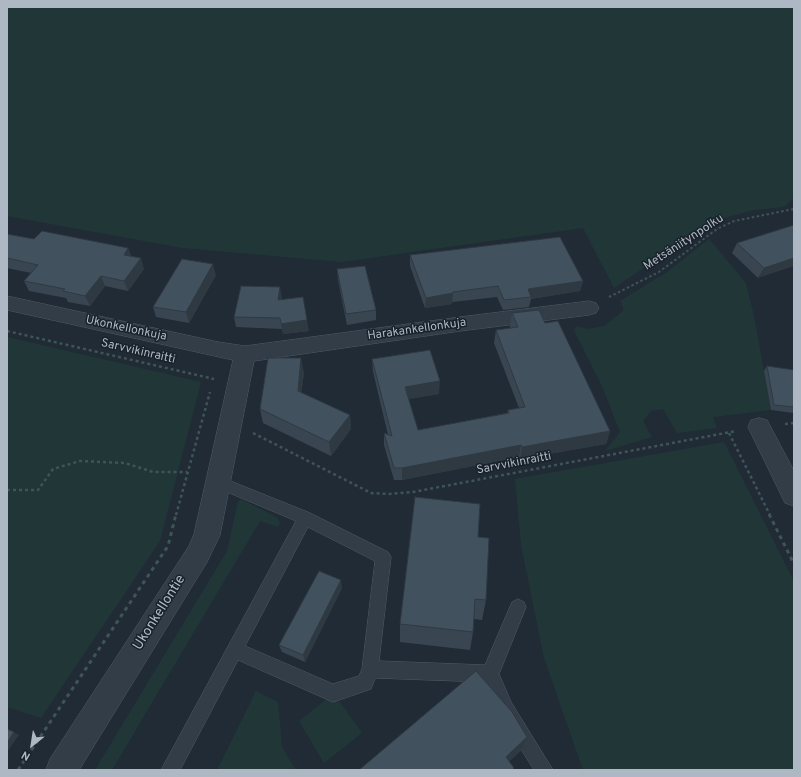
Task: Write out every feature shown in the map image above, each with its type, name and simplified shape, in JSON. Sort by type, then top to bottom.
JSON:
[{"type":"street","name":"Ukonkellonkuja","points":[[7,303],[218,350],[245,354]]},
{"type":"street","name":"Harakankellonkuja","points":[[245,354],[589,308]]},
{"type":"street","name":"Ukonkellontie","points":[[61,770],[198,554],[207,535],[218,482],[238,437],[245,354]]},
{"type":"street","points":[[759,427],[794,495]]},
{"type":"lane","points":[[218,482],[305,518],[383,557],[370,669],[365,683],[333,693],[234,650]]},
{"type":"lane","points":[[170,770],[305,518]]},
{"type":"lane","points":[[518,607],[490,674],[505,708],[544,770]]},
{"type":"lane","points":[[370,669],[490,674]]},
{"type":"path","name":"Metsäniitynpolku","points":[[589,308],[658,272],[717,229],[734,221],[794,209]]},
{"type":"path","name":"Sarvvikinraitti","points":[[7,331],[214,379],[187,472]]},
{"type":"path","name":"Sarvvikinraitti","points":[[238,437],[371,493],[389,494],[413,492],[729,432],[794,423]]},
{"type":"path","points":[[729,432],[794,564]]},
{"type":"path","points":[[7,490],[38,490],[53,469],[80,461],[125,463],[153,472],[187,472],[168,546],[18,770]]},
{"type":"green space","points":[[7,7],[794,7],[794,198],[784,207],[754,210],[713,221],[614,288],[583,228],[342,262],[183,248],[7,216]]},
{"type":"green space","points":[[709,239],[746,283],[754,316],[771,410],[713,417],[717,428],[677,433],[663,409],[651,411],[643,421],[652,437],[605,451],[620,432],[602,386],[574,330],[577,326],[588,329],[604,326],[623,311],[620,301],[667,272]]},
{"type":"green space","points":[[7,337],[201,382],[160,541],[41,718],[7,707]]},
{"type":"green space","points":[[724,442],[794,582],[794,770],[583,770],[544,658],[521,545],[515,479]]},
{"type":"green space","points":[[241,499],[278,518],[280,523],[278,527],[260,521],[112,770],[95,770],[227,551],[238,501]]},
{"type":"green space","points":[[256,691],[278,702],[282,747],[296,770],[217,770]]},
{"type":"green space","points":[[328,698],[340,702],[362,733],[324,763],[299,721]]},
{"type":"building","points":[[794,225],[794,258],[764,268],[737,243]]},
{"type":"building","points":[[42,231],[128,248],[124,255],[141,258],[124,281],[101,276],[85,296],[63,291],[65,289],[24,281],[38,265],[7,258],[7,234],[34,239]]},
{"type":"building","points":[[560,237],[583,281],[528,289],[531,297],[504,300],[498,286],[453,292],[426,298],[410,255]]},
{"type":"building","points":[[182,259],[213,264],[186,312],[153,307]]},
{"type":"building","points":[[365,266],[376,310],[346,314],[337,269]]},
{"type":"building","points":[[241,286],[280,287],[278,300],[303,297],[307,320],[281,324],[280,318],[234,317]]},
{"type":"building","points":[[539,310],[545,323],[558,321],[610,431],[522,447],[521,445],[402,468],[394,468],[384,433],[392,436],[372,359],[430,350],[440,381],[405,387],[418,430],[509,413],[508,410],[525,407],[496,330],[518,327],[512,313]]},
{"type":"building","points":[[268,358],[301,358],[298,391],[350,415],[329,442],[260,409]]},
{"type":"building","points":[[767,366],[794,370],[794,407],[774,405]]},
{"type":"building","points":[[415,497],[480,504],[478,537],[489,538],[486,600],[475,599],[473,632],[400,624]]},
{"type":"building","points":[[319,571],[341,580],[303,655],[279,645]]},
{"type":"building","points":[[476,671],[512,712],[527,737],[506,757],[514,768],[512,770],[359,770]]},
{"type":"building","points":[[7,729],[14,732],[7,743]]}]
